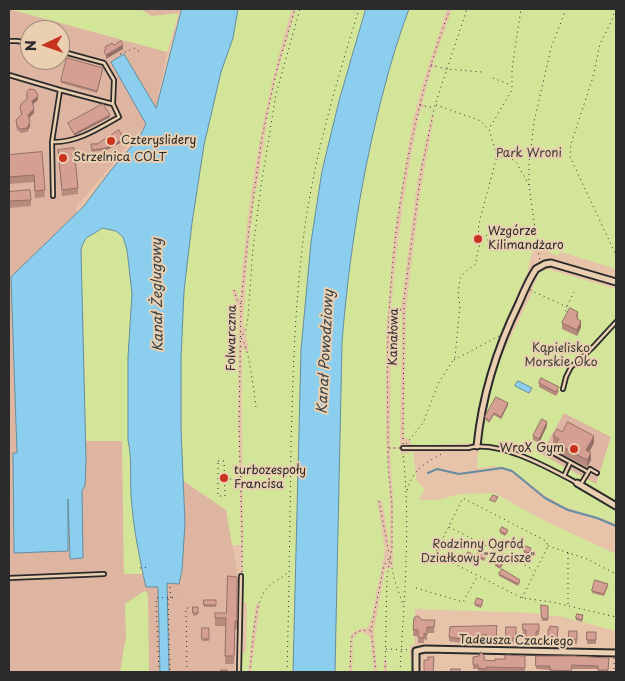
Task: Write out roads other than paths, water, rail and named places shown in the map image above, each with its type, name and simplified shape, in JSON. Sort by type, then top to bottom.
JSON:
[{"type":"street","points":[[477,446],[486,390],[503,335],[533,273],[541,266],[554,264],[616,282]]},
{"type":"street","points":[[579,484],[616,506]]},
{"type":"street","name":"Tadeusza Czackiego","points":[[416,672],[416,651],[432,649],[614,655]]},
{"type":"lane","points":[[52,142],[60,143],[72,140],[92,132],[119,117],[113,104],[114,80],[104,63],[70,54]]},
{"type":"lane","points":[[9,75],[113,104]]},
{"type":"lane","points":[[53,196],[52,142],[60,90]]},
{"type":"lane","points":[[563,389],[570,367],[593,347],[616,322]]},
{"type":"lane","points":[[403,448],[477,446],[493,448],[528,459],[579,484],[590,469],[597,473]]},
{"type":"lane","points":[[546,449],[588,472]]},
{"type":"lane","points":[[564,476],[570,463]]},
{"type":"lane","points":[[9,578],[104,574]]},
{"type":"lane","points":[[239,672],[242,576]]},
{"type":"water","name":"Kanał Żeglugowy","points":[[182,9],[238,9],[233,38],[221,72],[204,145],[184,291],[181,359],[181,430],[185,523],[182,570],[179,584],[167,583],[169,672],[160,672],[158,587],[146,587],[132,506],[128,440],[128,357],[132,294],[127,250],[123,237],[116,231],[102,228],[84,241],[81,250],[86,461],[85,485],[82,491],[83,558],[70,559],[68,499],[68,551],[14,553],[13,453],[17,453],[11,277],[84,206],[111,170],[139,138],[146,124],[111,62],[124,54],[156,108]]},
{"type":"water","name":"Kanał Powodziowy","points":[[366,9],[409,9],[392,59],[376,120],[357,214],[348,278],[342,342],[335,672],[293,672],[301,350],[311,242],[322,171],[339,101]]},
{"type":"water","points":[[518,381],[532,388],[529,393],[515,386]]},
{"type":"waterway","points":[[428,473],[437,469],[459,474],[502,468],[512,471],[545,498],[560,506],[616,526]]},
{"type":"place","name":"Czteryslidery","points":[[111,141]]},
{"type":"place","name":"Strzelnica COLT","points":[[63,158]]},
{"type":"place","name":"Wzgórze Kilimandżaro","points":[[478,239]]},
{"type":"place","name":"WroX Gym","points":[[574,449]]},
{"type":"place","name":"turbozespoły Francisa","points":[[224,478]]},
{"type":"park label","name":"Park Wroni","points":[[529,154]]},
{"type":"park label","name":"Kąpielisko Morskie Oko","points":[[561,356]]},
{"type":"park label","name":"Rodzinny Ogród Działkowy \"Zacisze\"","points":[[478,552]]}]
